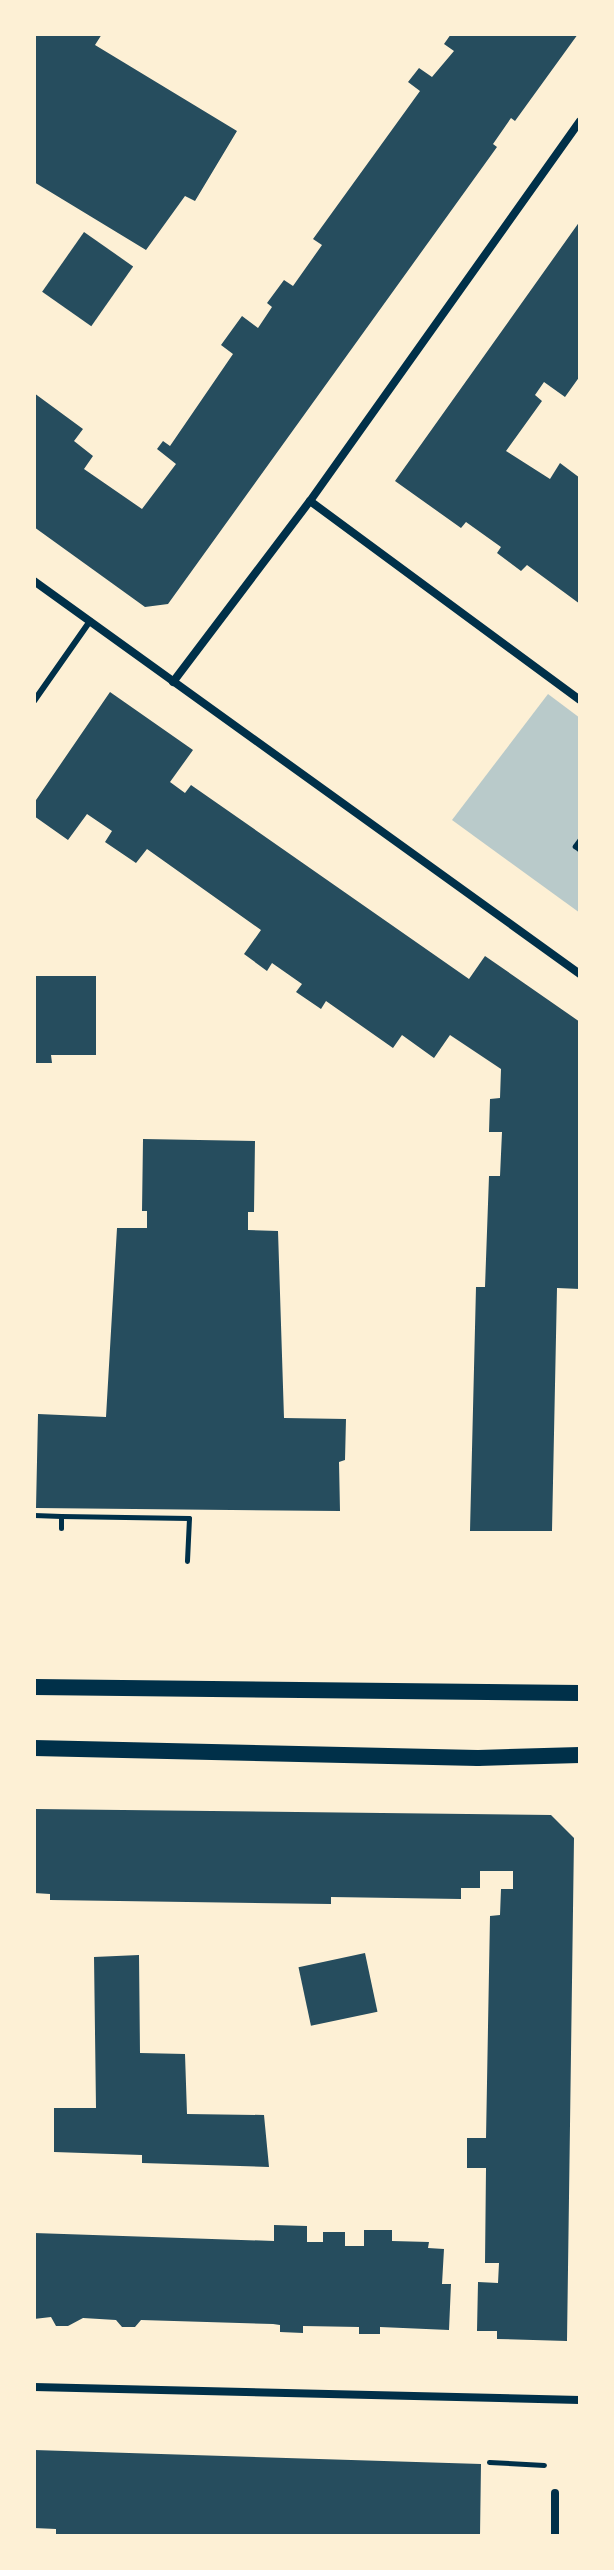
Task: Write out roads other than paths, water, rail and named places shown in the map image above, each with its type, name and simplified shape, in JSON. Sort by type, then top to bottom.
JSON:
[{"type":"main road","points":[[34,1687],[580,1693]]},
{"type":"main road","points":[[34,1748],[478,1758],[580,1755]]},
{"type":"street","points":[[173,682],[310,501],[580,121]]},
{"type":"street","points":[[310,501],[580,700]]},
{"type":"street","points":[[34,581],[580,974]]},
{"type":"street","points":[[34,2387],[580,2400]]},
{"type":"street","points":[[555,2493],[555,2536]]},
{"type":"lane","points":[[34,701],[90,621]]}]
